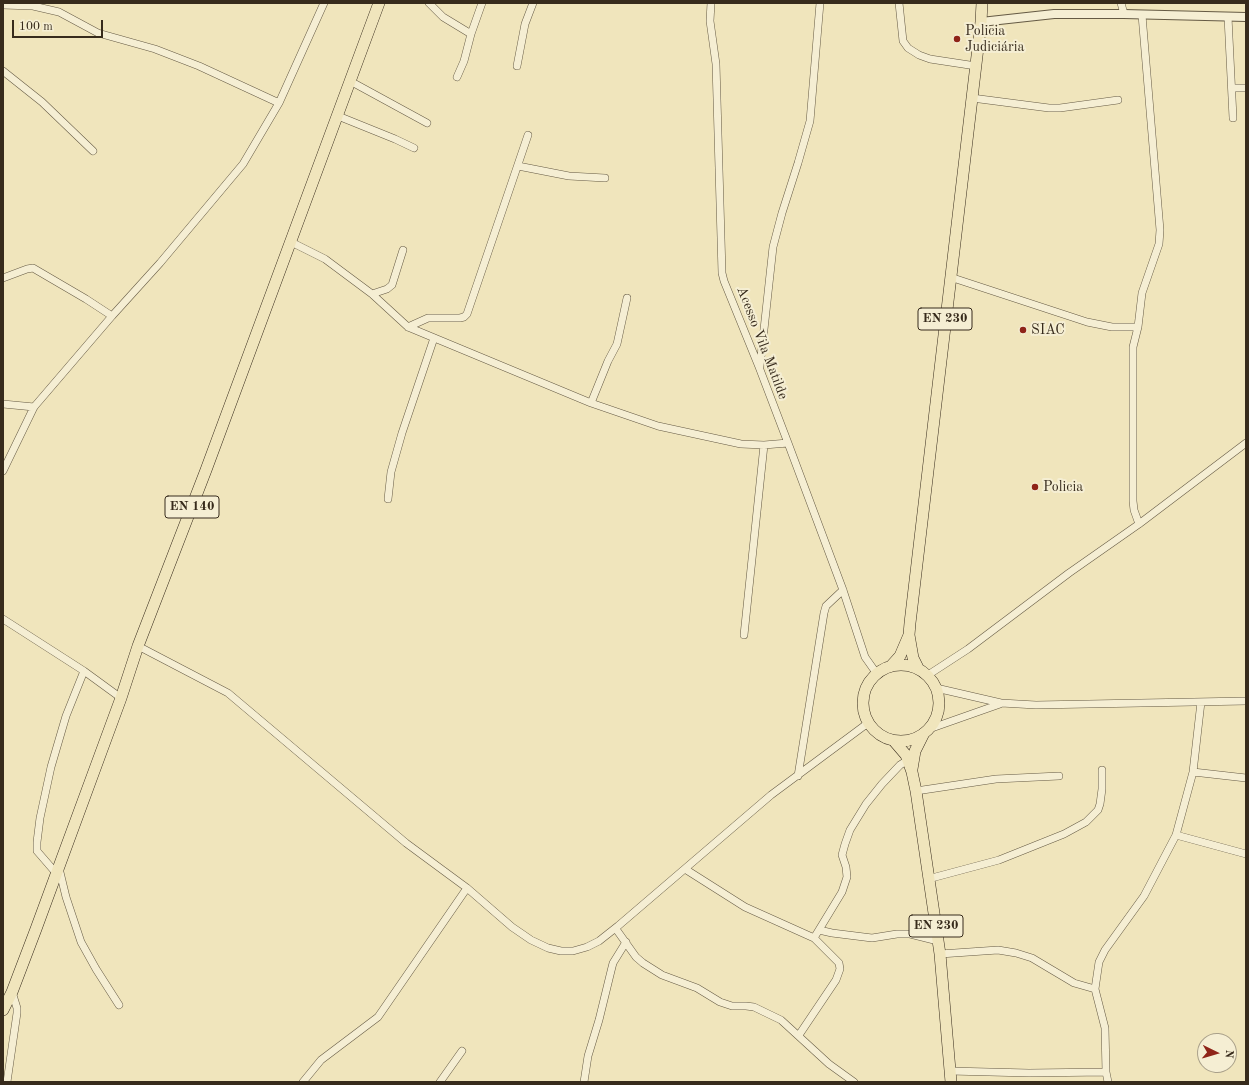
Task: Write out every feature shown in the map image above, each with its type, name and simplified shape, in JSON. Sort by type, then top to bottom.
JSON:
[{"type":"main road","name":"EN 140","points":[[3,1010],[12,992],[138,646],[206,470],[379,3]]},
{"type":"main road","name":"EN 230","points":[[918,668],[913,658],[909,635],[976,66],[982,3]]},
{"type":"main road","name":"EN 230","points":[[891,666],[900,656],[909,635]]},
{"type":"main road","points":[[906,665],[918,668],[928,676],[936,688],[939,704],[936,717],[927,731],[918,737],[905,741],[894,741],[880,734],[868,723],[864,710],[864,696],[869,683],[877,674],[891,666],[906,665]]},
{"type":"main road","name":"EN 230","points":[[912,772],[912,761],[915,752],[927,731]]},
{"type":"main road","name":"EN 230","points":[[894,741],[903,750],[908,760],[916,791],[940,954],[951,1077]]},
{"type":"street","points":[[3,470],[34,407],[112,316],[160,263],[243,164],[279,103],[324,3]]},
{"type":"street","points":[[430,3],[443,17],[471,34]]},
{"type":"street","points":[[457,77],[464,61],[471,34],[482,3]]},
{"type":"street","points":[[517,66],[525,24],[532,3]]},
{"type":"street","name":"Acesso Vila Matilde","points":[[711,3],[710,21],[716,64],[722,273],[760,367],[843,590],[865,657],[877,674]]},
{"type":"street","points":[[760,367],[773,247],[810,122],[820,3]]},
{"type":"street","points":[[899,3],[902,35],[908,48],[919,55],[930,59],[976,66]]},
{"type":"street","points":[[1121,3],[1124,14]]},
{"type":"street","points":[[3,5],[32,6],[59,12],[98,33],[155,49],[199,66],[279,103]]},
{"type":"street","points":[[981,22],[1054,14],[1246,17]]},
{"type":"street","points":[[1140,524],[1134,510],[1133,501],[1133,347],[1138,327],[1142,293],[1159,244],[1160,230],[1142,15]]},
{"type":"street","points":[[1228,17],[1233,118]]},
{"type":"street","points":[[3,71],[42,102],[93,151]]},
{"type":"street","points":[[350,82],[427,123]]},
{"type":"street","points":[[1232,88],[1246,88]]},
{"type":"street","points":[[972,98],[1049,108],[1060,108],[1118,100]]},
{"type":"street","points":[[338,116],[414,148]]},
{"type":"street","points":[[408,327],[428,318],[460,318],[467,314],[528,135]]},
{"type":"street","points":[[518,166],[570,176],[605,178]]},
{"type":"street","points":[[291,242],[325,259],[372,294],[408,327],[591,403],[658,426],[741,444],[764,445],[788,443]]},
{"type":"street","points":[[372,294],[387,289],[392,285],[403,250]]},
{"type":"street","points":[[3,278],[33,268],[112,316]]},
{"type":"street","points":[[950,277],[1087,322],[1112,327],[1138,327]]},
{"type":"street","points":[[591,403],[608,361],[617,344],[627,298]]},
{"type":"street","points":[[388,499],[391,472],[402,433],[434,338]]},
{"type":"street","points":[[3,404],[34,407]]},
{"type":"street","points":[[928,676],[968,649],[1069,573],[1140,524],[1246,443]]},
{"type":"street","points":[[744,635],[754,525],[764,445]]},
{"type":"street","points":[[798,776],[824,613],[826,606],[843,590]]},
{"type":"street","points":[[3,619],[84,671],[120,698]]},
{"type":"street","points":[[138,646],[228,693],[406,843],[467,888],[512,927],[531,940],[548,948],[561,951],[587,947],[599,941],[771,795],[868,723]]},
{"type":"street","points":[[84,671],[66,716],[51,767],[40,818],[37,851],[57,869],[81,942],[119,1005]]},
{"type":"street","points":[[936,688],[1001,703],[1036,705],[1246,701]]},
{"type":"street","points":[[1108,1082],[1106,1072],[1104,1028],[1095,988],[1099,962],[1105,950],[1144,896],[1176,835],[1193,772],[1201,702]]},
{"type":"street","points":[[927,731],[1001,703]]},
{"type":"street","points":[[814,938],[842,892],[847,877],[846,867],[842,855],[850,830],[866,804],[882,784],[900,765],[908,760]]},
{"type":"street","points":[[928,879],[999,860],[1064,834],[1086,822],[1098,810],[1100,804],[1102,770]]},
{"type":"street","points":[[1193,772],[1246,778]]},
{"type":"street","points":[[916,791],[996,779],[1059,776]]},
{"type":"street","points":[[1176,835],[1246,854]]},
{"type":"street","points":[[685,869],[745,907],[814,938],[840,963],[840,969],[836,980],[799,1035]]},
{"type":"street","points":[[303,1082],[322,1060],[378,1017],[467,888]]},
{"type":"street","points":[[616,928],[636,957],[643,963],[662,975],[697,988],[720,1002],[732,1006],[754,1007],[782,1020],[829,1064],[854,1082]]},
{"type":"street","points":[[819,930],[872,938],[904,933],[938,941]]},
{"type":"street","points":[[584,1082],[588,1056],[599,1020],[613,963],[626,942]]},
{"type":"street","points":[[940,954],[998,950],[1016,953],[1032,958],[1074,983],[1095,988]]},
{"type":"street","points":[[6,1082],[17,1013],[12,992]]},
{"type":"street","points":[[440,1082],[462,1051]]},
{"type":"street","points":[[951,1077],[1028,1073],[1106,1072]]},
{"type":"place","name":"Policia Judiciária","points":[[957,39]]},
{"type":"place","name":"SIAC","points":[[1023,330]]},
{"type":"place","name":"Policia","points":[[1035,487]]}]
